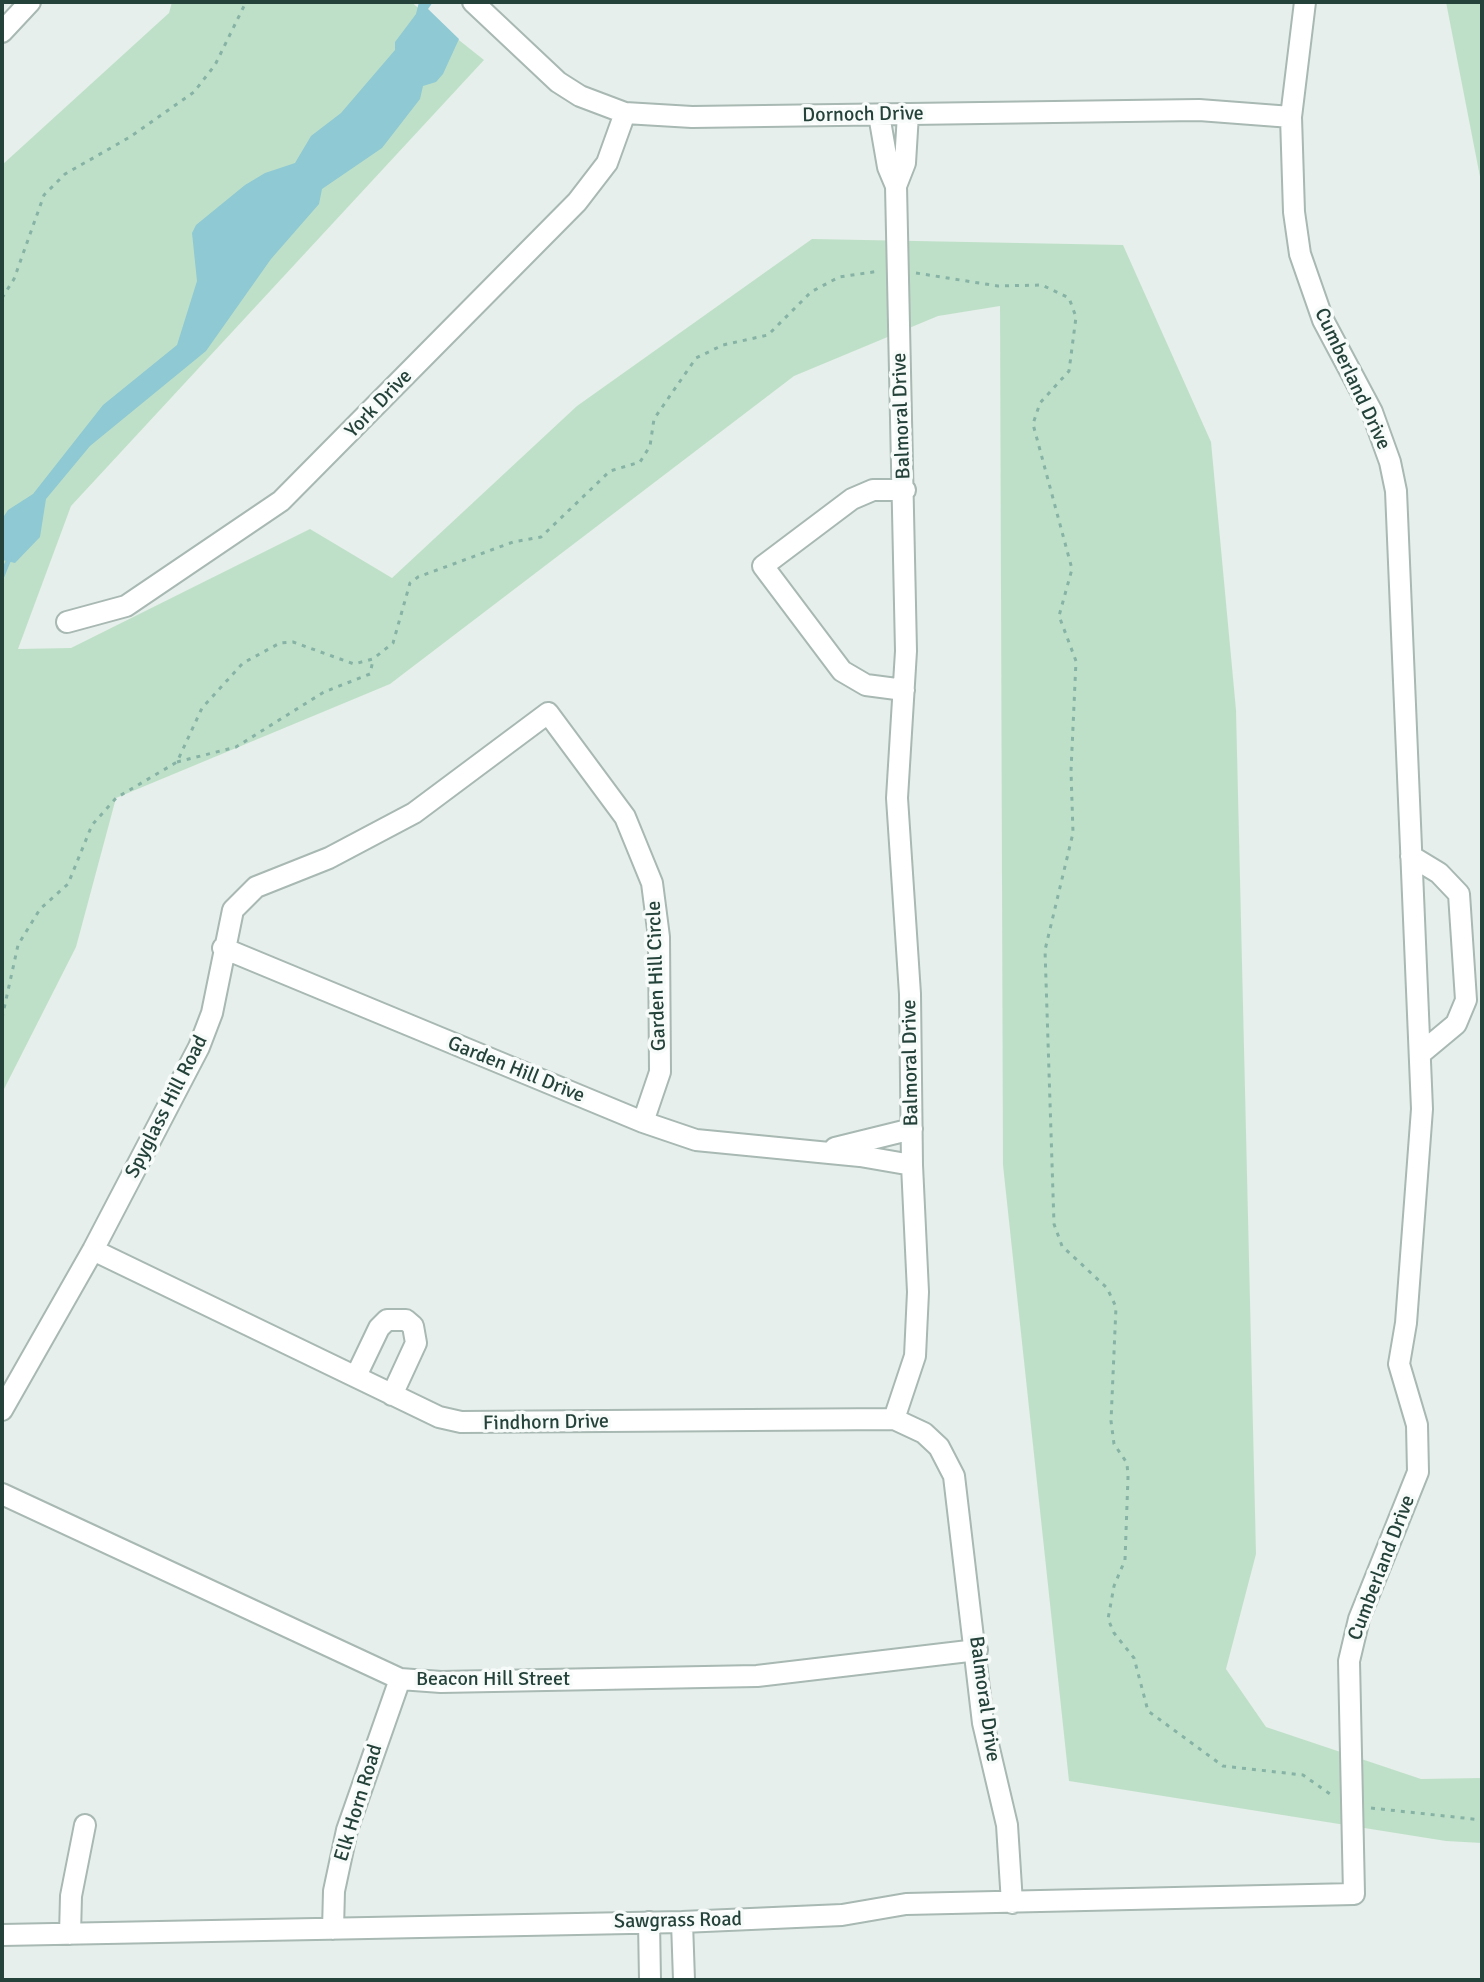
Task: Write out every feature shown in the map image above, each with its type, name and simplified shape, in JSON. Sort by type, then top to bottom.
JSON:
[{"type":"street","points":[[2,32],[30,2]]},
{"type":"street","name":"Dornoch Drive","points":[[473,2],[558,82],[580,96],[625,113],[680,117],[1199,110],[1291,117]]},
{"type":"street","name":"Cumberland Drive","points":[[1305,2],[1291,117],[1294,212],[1300,254],[1323,320],[1372,412],[1390,462],[1396,491],[1422,1109],[1406,1323],[1399,1364],[1417,1425],[1418,1472],[1352,1642],[1348,1682],[1354,1894]]},
{"type":"street","name":"York Drive","points":[[67,622],[126,606],[281,501],[577,202],[607,163],[625,113]]},
{"type":"street","name":"Balmoral Drive","points":[[908,114],[905,163],[896,186],[905,490],[904,690],[898,811],[910,994],[918,1325],[915,1356],[894,1419],[924,1433],[939,1447],[954,1476],[977,1650],[983,1723],[1007,1825],[1012,1903]]},
{"type":"street","name":"Balmoral Drive","points":[[879,115],[888,167],[896,186]]},
{"type":"street","points":[[904,690],[866,685],[842,671],[763,566],[852,499],[873,490],[905,490]]},
{"type":"street","name":"Spyglass Hill Road","points":[[2,1410],[93,1250],[199,1047],[212,1013],[233,910],[256,887],[329,858],[414,813],[548,713]]},
{"type":"street","name":"Garden Hill Circle","points":[[548,713],[625,817],[652,883],[659,937],[660,1072],[643,1122]]},
{"type":"street","points":[[1411,856],[1439,873],[1459,894],[1465,984],[1462,1014],[1420,1054]]},
{"type":"street","name":"Garden Hill Drive","points":[[223,948],[643,1122],[696,1140],[912,1165]]},
{"type":"street","name":"Garden Hill Drive","points":[[819,1152],[912,1129]]},
{"type":"street","name":"Findhorn Drive","points":[[93,1250],[439,1417],[485,1425],[894,1419]]},
{"type":"street","points":[[356,1376],[379,1328],[387,1320],[406,1320],[413,1326],[416,1343],[392,1395]]},
{"type":"street","name":"Beacon Hill Street","points":[[2,1494],[400,1679],[441,1682],[757,1676],[977,1650]]},
{"type":"street","name":"Elk Horn Road","points":[[333,1929],[334,1891],[347,1830],[400,1679]]},
{"type":"street","points":[[70,1934],[71,1896],[85,1825]]},
{"type":"street","name":"Sawgrass Road","points":[[2,1935],[682,1922],[809,1918],[906,1904],[1354,1894]]},
{"type":"street","points":[[649,1922],[650,1980]]},
{"type":"street","points":[[682,1922],[684,1980]]},
{"type":"path","points":[[2,298],[14,279],[44,195],[65,174],[130,137],[194,92],[215,65],[246,2]]},
{"type":"path","points":[[177,762],[202,708],[243,663],[280,643],[293,642],[354,664],[373,659],[393,643],[410,583],[418,577],[513,542],[541,537],[610,471],[640,462],[650,446],[654,419],[696,358],[723,345],[768,335],[811,292],[839,277],[897,270],[998,286],[1042,285],[1069,298],[1076,317],[1069,371],[1040,403],[1033,424],[1072,569],[1059,616],[1076,661],[1071,771],[1073,833],[1045,950],[1054,1224],[1062,1246],[1107,1288],[1116,1307],[1111,1421],[1114,1444],[1127,1463],[1128,1477],[1125,1560],[1114,1586],[1108,1619],[1114,1633],[1134,1658],[1148,1711],[1223,1766],[1303,1775],[1351,1805],[1482,1820]]},
{"type":"path","points":[[2,1018],[18,945],[40,909],[68,884],[92,825],[116,798],[177,762],[236,747],[324,692],[370,674],[373,659]]},
{"type":"green space","points":[[172,2],[411,2],[484,60],[71,506],[18,649],[71,648],[310,529],[392,578],[577,406],[812,239],[1123,245],[1211,442],[1236,710],[1256,1554],[1226,1669],[1266,1727],[1421,1779],[1482,1778],[1482,1843],[1446,1841],[1069,1781],[1003,1165],[1000,306],[938,316],[794,376],[390,684],[116,798],[76,947],[2,1093],[2,165],[169,13]]},
{"type":"green space","points":[[1446,2],[1482,2],[1482,187]]},
{"type":"water","points":[[419,2],[433,2],[428,9],[459,39],[443,74],[436,82],[423,86],[420,99],[382,148],[322,189],[319,204],[271,259],[206,351],[90,446],[46,499],[40,537],[15,563],[2,560],[2,519],[8,510],[33,494],[103,405],[177,345],[197,281],[192,233],[196,225],[245,185],[265,173],[295,163],[311,136],[341,113],[395,50],[395,42],[416,14]]},
{"type":"waterway","points":[[2,576],[9,559]]}]
